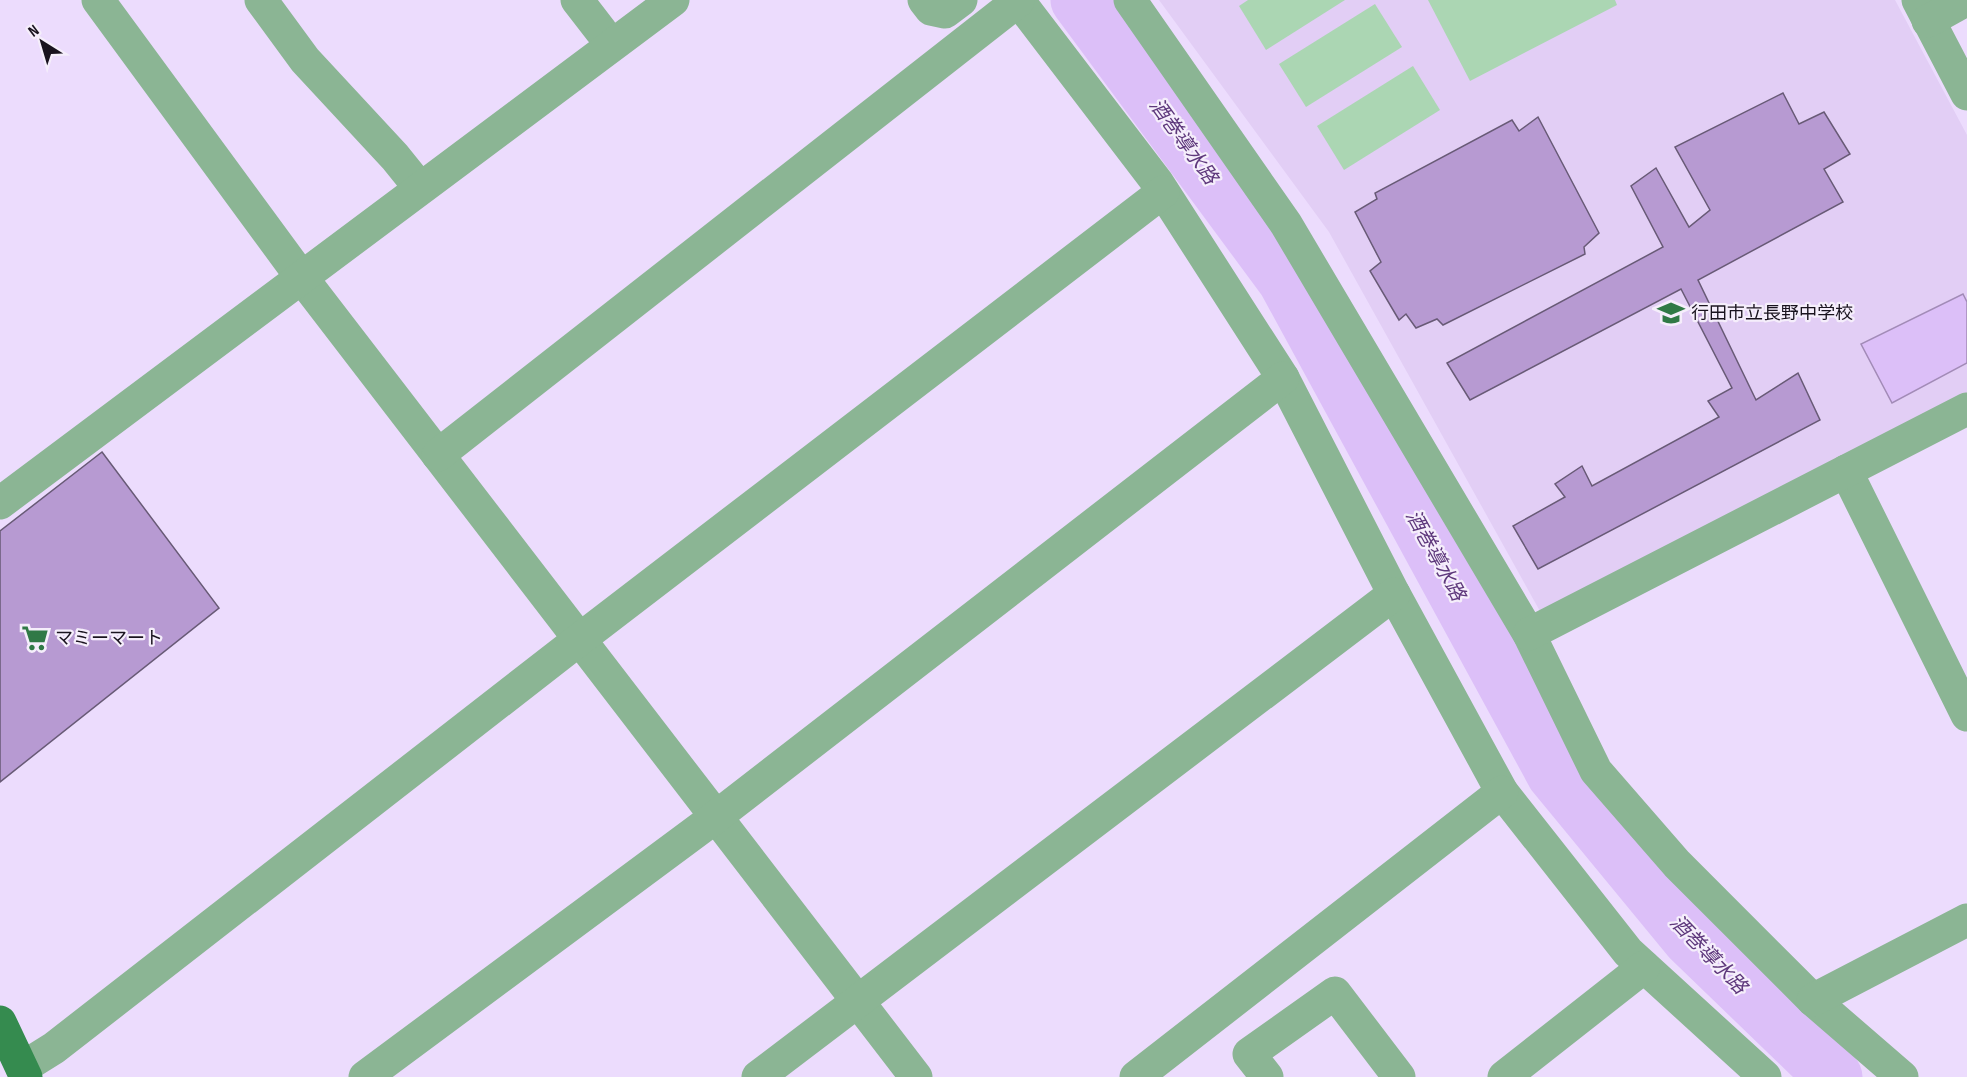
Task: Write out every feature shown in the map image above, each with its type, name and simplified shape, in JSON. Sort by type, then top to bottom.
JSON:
[{"type":"main road","points":[[0,1022],[24,1073]]},
{"type":"street","points":[[98,0],[302,278],[916,1077]]},
{"type":"street","points":[[261,0],[305,60],[395,157],[420,188]]},
{"type":"street","points":[[577,0],[601,31]]},
{"type":"street","points":[[0,503],[673,0]]},
{"type":"street","points":[[924,0],[931,9],[945,12],[961,0]]},
{"type":"street","points":[[1130,0],[1286,224],[1529,634],[1596,771],[1677,864],[1813,1000],[1902,1077]]},
{"type":"street","points":[[1966,0],[1923,10],[1967,94]]},
{"type":"street","points":[[438,455],[1018,1],[1163,192],[1283,378],[1394,594],[1502,792],[1628,952],[1756,1075]]},
{"type":"street","points":[[24,1073],[580,639],[1163,192]]},
{"type":"street","points":[[365,1077],[717,816],[1283,378]]},
{"type":"street","points":[[1529,634],[1967,409]]},
{"type":"street","points":[[1846,471],[1967,715]]},
{"type":"street","points":[[758,1077],[1394,594]]},
{"type":"street","points":[[1136,1077],[1502,792]]},
{"type":"street","points":[[1813,1000],[1967,920]]},
{"type":"street","points":[[1504,1077],[1644,967]]},
{"type":"street","points":[[1267,1077],[1250,1054],[1335,993],[1399,1077]]},
{"type":"shaded area","name":"行田市立長野中学校","points":[[1159,0],[1895,0],[1967,135],[1967,394],[1541,613],[1329,232]]},
{"type":"shaded area","points":[[1963,294],[1967,302],[1967,363],[1892,403],[1861,344]]},
{"type":"green space","points":[[1248,0],[1345,0],[1266,50],[1239,6]]},
{"type":"green space","points":[[1428,0],[1615,0],[1617,5],[1470,81]]},
{"type":"green space","points":[[1375,4],[1402,47],[1306,107],[1279,64]]},
{"type":"green space","points":[[1413,66],[1440,110],[1344,170],[1317,126]]},
{"type":"building","points":[[1783,93],[1799,124],[1824,112],[1850,154],[1824,169],[1843,202],[1698,280],[1756,400],[1798,373],[1820,420],[1538,569],[1513,526],[1565,497],[1555,484],[1582,466],[1592,486],[1719,417],[1708,401],[1732,388],[1681,289],[1470,400],[1447,363],[1663,247],[1631,186],[1656,168],[1689,227],[1710,210],[1675,147]]},
{"type":"building","points":[[1538,117],[1599,233],[1584,247],[1585,254],[1443,325],[1437,319],[1416,328],[1406,314],[1399,320],[1370,271],[1381,262],[1355,212],[1377,199],[1375,193],[1512,120],[1519,131]]},
{"type":"building","points":[[102,452],[219,608],[0,782],[0,531]]},
{"type":"waterway","name":"酒巻導水路","points":[[1079,0],[1286,280],[1555,774],[1690,938],[1834,1077]]},
{"type":"place","name":"行田市立長野中学校","points":[[1671,313]]},
{"type":"place","name":"マミーマート","points":[[35,638]]}]
